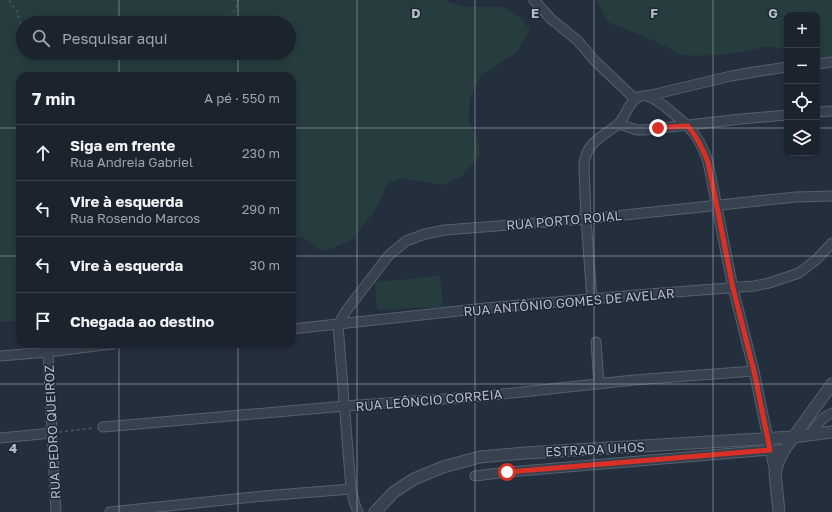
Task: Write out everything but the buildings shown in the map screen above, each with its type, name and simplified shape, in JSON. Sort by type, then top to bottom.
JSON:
[{"type":"street","points":[[534,0],[551,19],[577,40],[595,61],[635,99]]},
{"type":"street","points":[[820,64],[832,62]]},
{"type":"street","points":[[592,299],[584,166],[588,150],[593,143],[619,124],[635,99],[640,96],[647,96],[731,76],[784,68]]},
{"type":"street","points":[[647,96],[654,99],[676,115],[688,126],[703,148],[708,162],[733,288],[754,371],[775,473],[779,512]]},
{"type":"street","points":[[820,112],[832,111]]},
{"type":"street","points":[[619,124],[637,130],[644,130],[784,115]]},
{"type":"street","name":"RUA PORTO ROIAL","points":[[338,324],[389,255],[406,241],[425,234],[444,230],[586,219],[796,197],[832,196]]},
{"type":"street","name":"RUA ANTÔNIO GOMES DE AVELAR","points":[[296,329],[486,308],[754,286],[769,283],[799,273],[817,259],[832,243]]},
{"type":"street","points":[[338,324],[351,489],[358,512]]},
{"type":"street","points":[[596,342],[599,384]]},
{"type":"street","points":[[0,356],[80,348]]},
{"type":"street","name":"RUA PEDRO QUEIROZ","points":[[48,352],[56,512]]},
{"type":"street","name":"RUA LEÔNCIO CORREIA","points":[[103,427],[345,406],[485,396],[634,380],[754,371]]},
{"type":"street","points":[[775,473],[778,462],[784,450],[832,384]]},
{"type":"street","points":[[811,434],[818,423],[832,413]]},
{"type":"street","name":"ESTRADA UHOS","points":[[374,512],[394,492],[414,479],[443,467],[480,457],[793,437],[832,432]]},
{"type":"street","points":[[0,438],[52,433]]},
{"type":"street","points":[[475,476],[507,472],[784,450]]},
{"type":"street","points":[[110,512],[264,496],[351,489]]},
{"type":"path","points":[[9,0],[18,16]]},
{"type":"path","points":[[232,16],[238,0]]},
{"type":"path","points":[[52,433],[103,427]]},
{"type":"green space","points":[[0,0],[445,0],[462,7],[504,7],[522,19],[530,30],[516,53],[481,75],[470,97],[469,120],[478,139],[480,155],[462,176],[444,185],[401,178],[387,184],[373,213],[352,240],[328,250],[318,249],[302,236],[296,238],[296,72],[16,72],[16,321],[0,322]]},
{"type":"green space","points":[[596,0],[832,0],[832,57],[824,60],[820,59],[820,12],[784,12],[784,49],[767,46],[748,51],[719,55],[693,56],[680,54],[655,41],[608,22]]},
{"type":"green space","points":[[440,276],[443,307],[377,310],[375,282]]},
{"type":"route","points":[[507,472],[770,450],[754,371],[725,253],[708,162],[703,148],[688,126],[658,128]]}]
